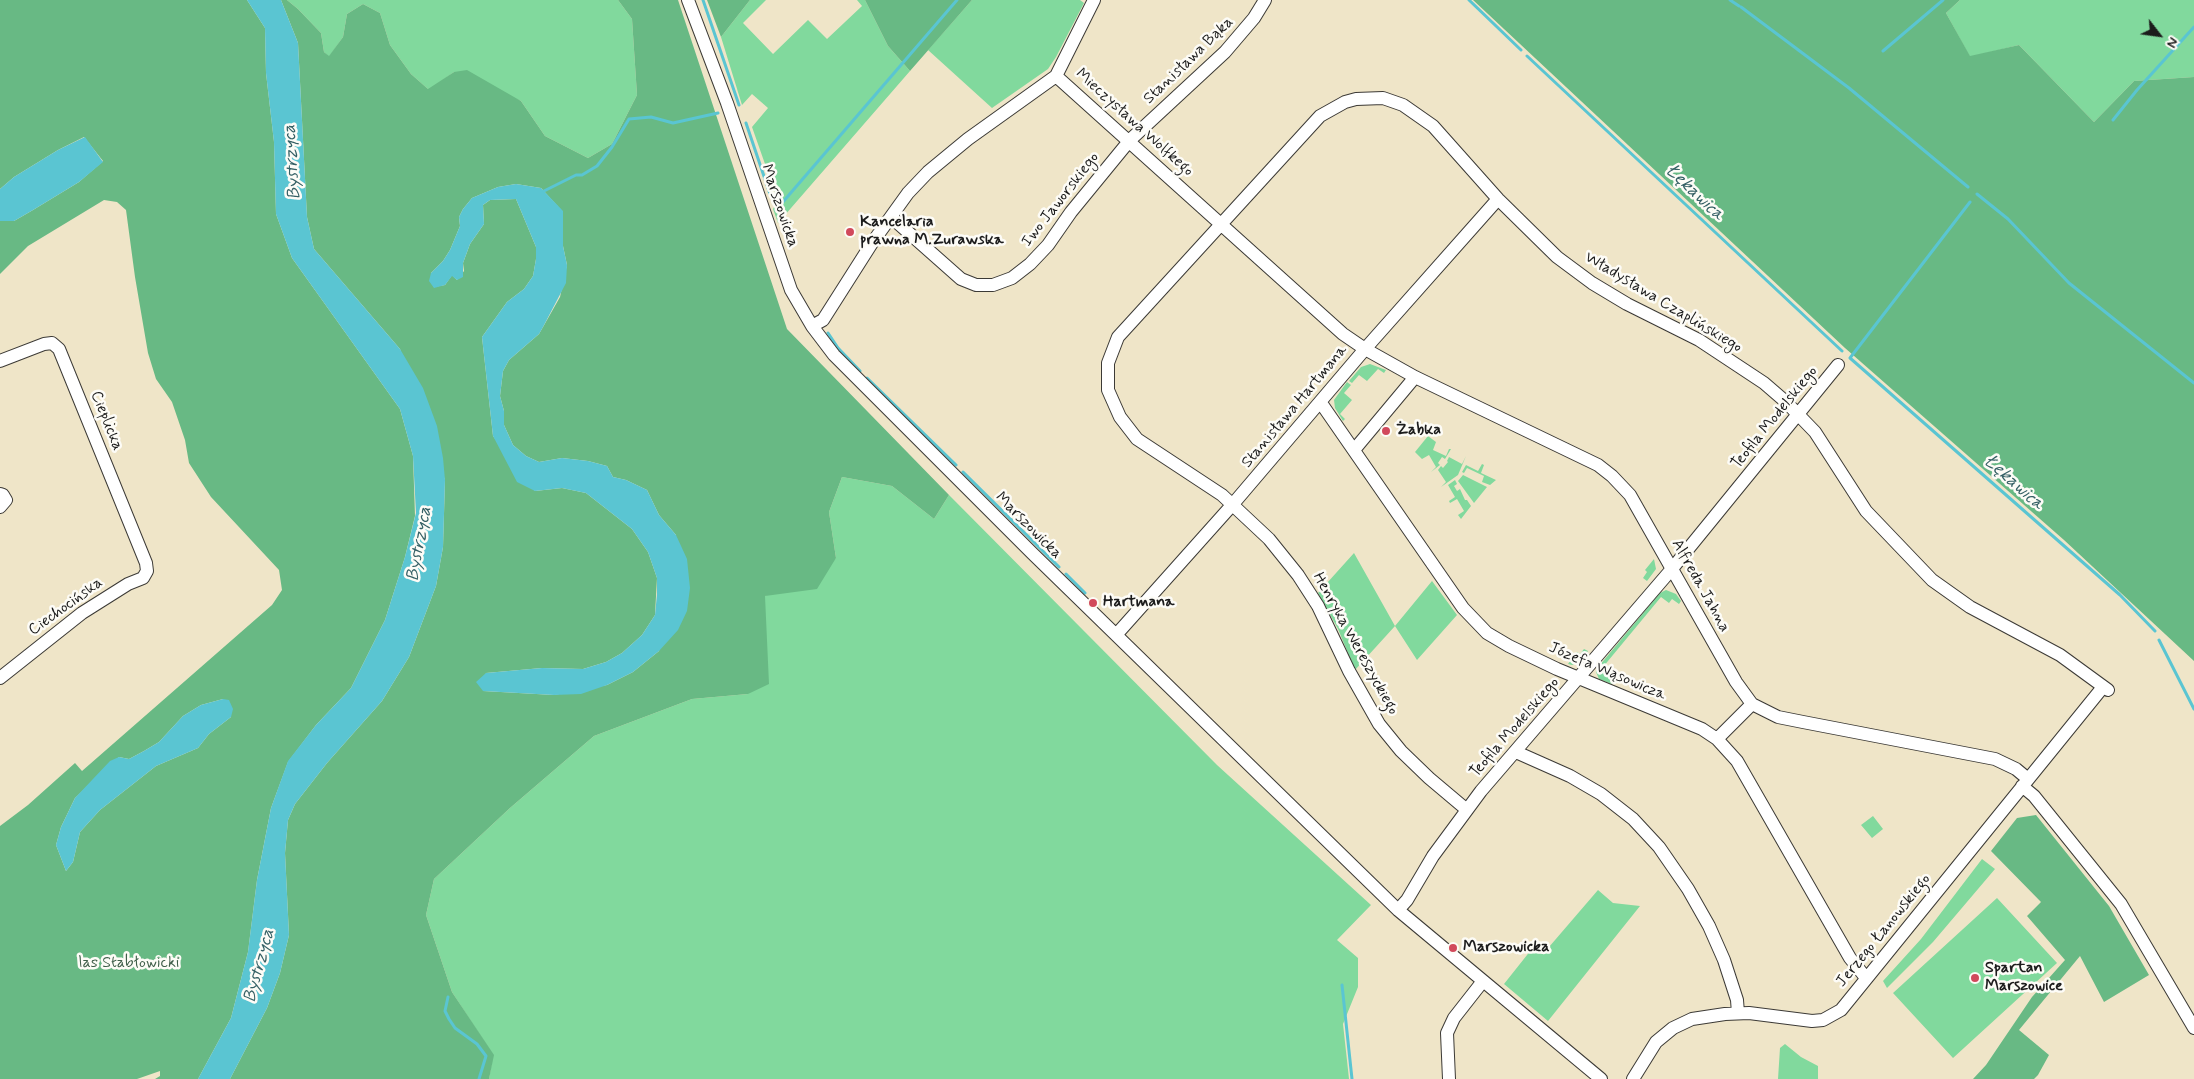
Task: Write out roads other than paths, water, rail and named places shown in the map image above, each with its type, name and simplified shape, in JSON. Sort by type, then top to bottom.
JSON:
[{"type":"street","name":"Marszowicka","points":[[688,0],[727,103],[791,290],[812,326],[834,355],[857,380],[1116,635],[1398,910],[1601,1079]]},
{"type":"street","points":[[1056,76],[1094,0]]},
{"type":"street","name":"Stanisława Bąka","points":[[1130,140],[1225,52],[1254,18],[1266,0]]},
{"type":"street","name":"Mieczysława Wolfkego","points":[[812,326],[823,320],[908,193],[928,172],[968,139],[1056,76],[1130,140],[1343,334],[1366,349]]},
{"type":"street","name":"Władysława Czaplińskiego","points":[[1222,225],[1320,116],[1345,102],[1363,97],[1383,98],[1403,106],[1433,126],[1498,199],[1557,257],[1627,304],[1699,340],[1764,383],[1799,415],[1814,432],[1866,511],[1932,580],[1970,607],[2060,655],[2106,688]]},
{"type":"street","name":"Iwo Jaworskiego","points":[[891,217],[961,279],[976,285],[993,285],[1012,278],[1030,264],[1048,245],[1071,212],[1130,140]]},
{"type":"street","name":"Stanisława Hartmana","points":[[1116,635],[1233,504],[1498,199]]},
{"type":"street","name":"Henryka Wereszyckiego","points":[[1222,225],[1118,337],[1108,363],[1108,390],[1120,417],[1137,439],[1222,495],[1269,540],[1298,575],[1318,606],[1348,671],[1379,724],[1429,778],[1467,810]]},
{"type":"street","name":"Cieplicka","points":[[0,361],[44,344],[52,344],[59,350],[146,564]]},
{"type":"street","name":"Alfreda Jahna","points":[[1366,349],[1415,377],[1598,465],[1630,495],[1736,682],[1752,704],[1778,717],[1995,759],[2016,770],[2034,796],[2121,904],[2194,1028]]},
{"type":"street","name":"Teofila Modelskiego","points":[[1398,910],[1407,900],[1433,856],[1467,810],[1671,570],[1838,365]]},
{"type":"street","points":[[1354,450],[1415,377]]},
{"type":"street","name":"Józefa Wąsowicza","points":[[1321,403],[1463,608],[1487,633],[1509,646],[1702,729],[1717,739],[1737,761],[1832,923],[1850,958],[1866,978]]},
{"type":"street","points":[[0,494],[6,500],[0,507]]},
{"type":"street","name":"Ciechocińska","points":[[0,678],[102,598],[143,578],[147,571],[146,564]]},
{"type":"street","name":"Jerzego Łanowskiego","points":[[1633,1079],[1656,1042],[1673,1028],[1692,1019],[1738,1013],[1768,1014],[1812,1021],[1823,1020],[1841,1010],[2025,782],[2106,688]]},
{"type":"street","points":[[1717,739],[1752,704]]},
{"type":"street","points":[[1516,752],[1570,776],[1601,794],[1633,818],[1659,847],[1688,889],[1709,926],[1737,1000],[1738,1013]]},
{"type":"street","points":[[1449,1079],[1447,1033],[1454,1018],[1483,982]]},
{"type":"water","name":"Bystrzyca","points":[[247,0],[281,0],[298,43],[307,217],[314,249],[400,349],[423,388],[437,426],[445,480],[443,547],[436,586],[409,657],[382,701],[327,763],[295,804],[288,820],[285,853],[289,935],[280,973],[267,1008],[230,1079],[198,1079],[231,1018],[248,952],[257,880],[271,808],[288,761],[316,725],[351,688],[385,620],[405,557],[416,513],[413,456],[400,409],[292,258],[276,214],[274,142],[266,73],[265,28]]},
{"type":"water","points":[[85,137],[103,162],[79,182],[14,221],[0,221],[0,189],[14,177],[58,150]]},
{"type":"water","points":[[516,184],[541,188],[563,211],[563,246],[567,265],[566,283],[539,334],[509,360],[503,371],[500,396],[504,411],[504,425],[513,445],[526,456],[539,462],[562,458],[588,461],[607,466],[613,477],[626,480],[647,490],[659,515],[676,535],[687,559],[690,588],[687,611],[678,630],[659,651],[633,672],[607,685],[581,694],[554,695],[483,691],[476,682],[486,673],[542,668],[583,669],[606,662],[622,653],[642,635],[655,615],[657,594],[657,578],[648,552],[632,529],[586,493],[562,488],[535,491],[517,482],[493,436],[482,337],[507,302],[524,289],[533,276],[536,259],[536,247],[516,199],[490,200],[483,205],[484,224],[470,244],[463,263],[463,277],[457,280],[452,276],[445,285],[434,288],[429,281],[431,273],[443,261],[450,250],[460,226],[459,217],[472,198],[498,187]]},
{"type":"water","points":[[223,699],[229,700],[233,709],[231,717],[209,734],[198,748],[156,766],[100,810],[80,832],[73,862],[66,871],[56,845],[61,827],[75,798],[110,761],[119,757],[129,759],[144,751],[159,742],[183,716],[201,705]]},
{"type":"waterway","points":[[703,0],[739,105]]},
{"type":"waterway","points":[[776,210],[957,0]]},
{"type":"waterway","name":"Łękawica","points":[[1469,0],[1521,50]]},
{"type":"waterway","points":[[1730,0],[1739,6]]},
{"type":"waterway","points":[[1883,51],[1943,0]]},
{"type":"waterway","points":[[1741,7],[1849,88],[1968,187]]},
{"type":"waterway","points":[[2113,120],[2137,90],[2194,27]]},
{"type":"waterway","name":"Łękawica","points":[[1527,56],[1842,351]]},
{"type":"waterway","points":[[544,191],[576,175],[582,175],[597,166],[612,147],[629,119],[651,117],[673,123],[718,113]]},
{"type":"waterway","points":[[746,123],[770,194]]},
{"type":"waterway","points":[[1977,194],[2008,219],[2069,283],[2194,383]]},
{"type":"waterway","name":"Łękawica","points":[[1970,202],[1850,358],[2120,595],[2155,631]]},
{"type":"waterway","points":[[828,333],[838,348],[860,371]]},
{"type":"waterway","points":[[867,378],[956,465]]},
{"type":"waterway","points":[[963,472],[1059,567]]},
{"type":"waterway","points":[[1066,574],[1085,593]]},
{"type":"waterway","name":"Łękawica","points":[[2159,640],[2194,709]]},
{"type":"waterway","points":[[1342,985],[1352,1079]]},
{"type":"waterway","points":[[448,997],[445,1011],[449,1019],[455,1028],[477,1044],[486,1056],[479,1079]]},
{"type":"place","name":"Kancelaria prawna M.Zurawska","points":[[850,232]]},
{"type":"place","name":"Żabka","points":[[1386,431]]},
{"type":"place","name":"Hartmana","points":[[1093,603]]},
{"type":"place","name":"Marszowicka","points":[[1453,948]]},
{"type":"place","name":"Spartan Marszowice","points":[[1975,978]]},
{"type":"park label","name":"las Stabłowicki","points":[[129,964]]}]
